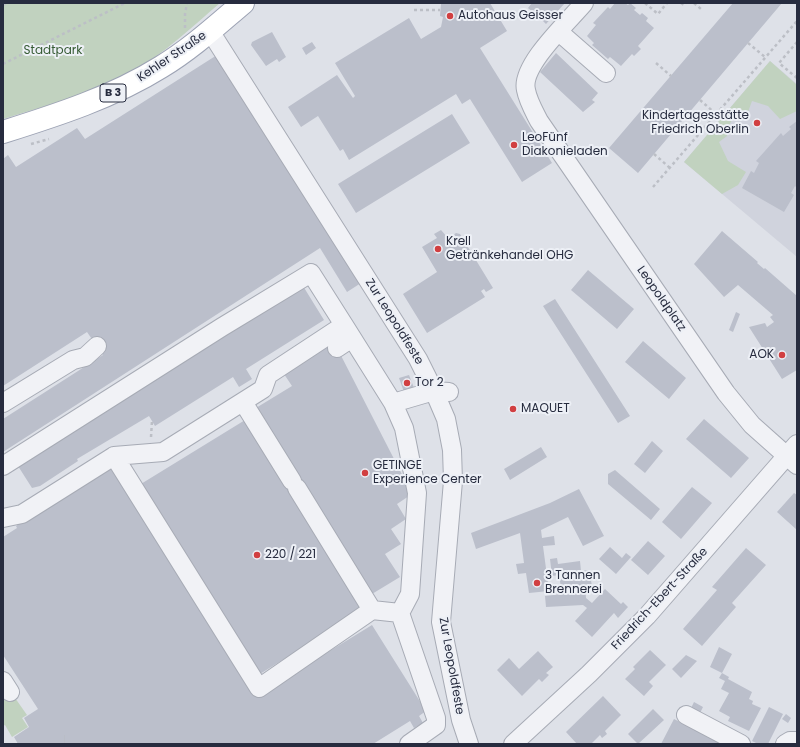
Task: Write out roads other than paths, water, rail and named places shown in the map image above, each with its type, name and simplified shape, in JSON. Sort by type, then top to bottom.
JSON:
[{"type":"main road","name":"Kehler Straße","points":[[3,132],[40,120],[135,82],[163,66],[210,31],[243,3]]},
{"type":"street","name":"Leopoldplatz","points":[[584,3],[533,62],[527,74],[525,89],[539,121],[726,393],[752,425],[794,455]]},
{"type":"street","name":"Zur Leopoldfeste","points":[[210,31],[418,359],[442,391],[452,450],[454,482],[441,622],[461,720],[469,744]]},
{"type":"street","points":[[559,32],[606,73]]},
{"type":"street","points":[[3,466],[256,298],[312,273],[393,403],[404,428],[417,493],[410,594],[400,613],[436,718],[436,725],[409,744]]},
{"type":"street","points":[[337,348],[348,332]]},
{"type":"street","points":[[3,518],[23,517],[114,456],[163,452],[263,389],[268,375],[348,332]]},
{"type":"street","points":[[3,403],[15,387],[69,353],[85,357],[97,346]]},
{"type":"street","points":[[393,403],[442,391]]},
{"type":"street","points":[[243,402],[372,610]]},
{"type":"street","name":"Friedrich-Ebert-Straße","points":[[513,744],[589,674],[646,616],[794,455]]},
{"type":"street","points":[[114,456],[259,688],[372,610],[400,613]]},
{"type":"street","points":[[686,715],[741,744]]},
{"type":"street","points":[[785,744],[790,741],[797,740]]},
{"type":"place","name":"Autohaus Geisser","points":[[450,16]]},
{"type":"place","name":"Kindertagesstätte Friedrich Oberlin","points":[[757,123]]},
{"type":"place","name":"LeoFünf Diakonieladen","points":[[514,145]]},
{"type":"place","name":"Krell Getränkehandel OHG","points":[[438,249]]},
{"type":"place","name":"AOK","points":[[782,355]]},
{"type":"place","name":"Tor 2","points":[[407,383]]},
{"type":"place","name":"MAQUET","points":[[513,409]]},
{"type":"place","name":"GETINGE Experience Center","points":[[365,473]]},
{"type":"place","name":"220 / 221","points":[[257,555]]},
{"type":"place","name":"3 Tannen Brennerei","points":[[537,583]]},
{"type":"park label","name":"Stadtpark","points":[[53,51]]}]
